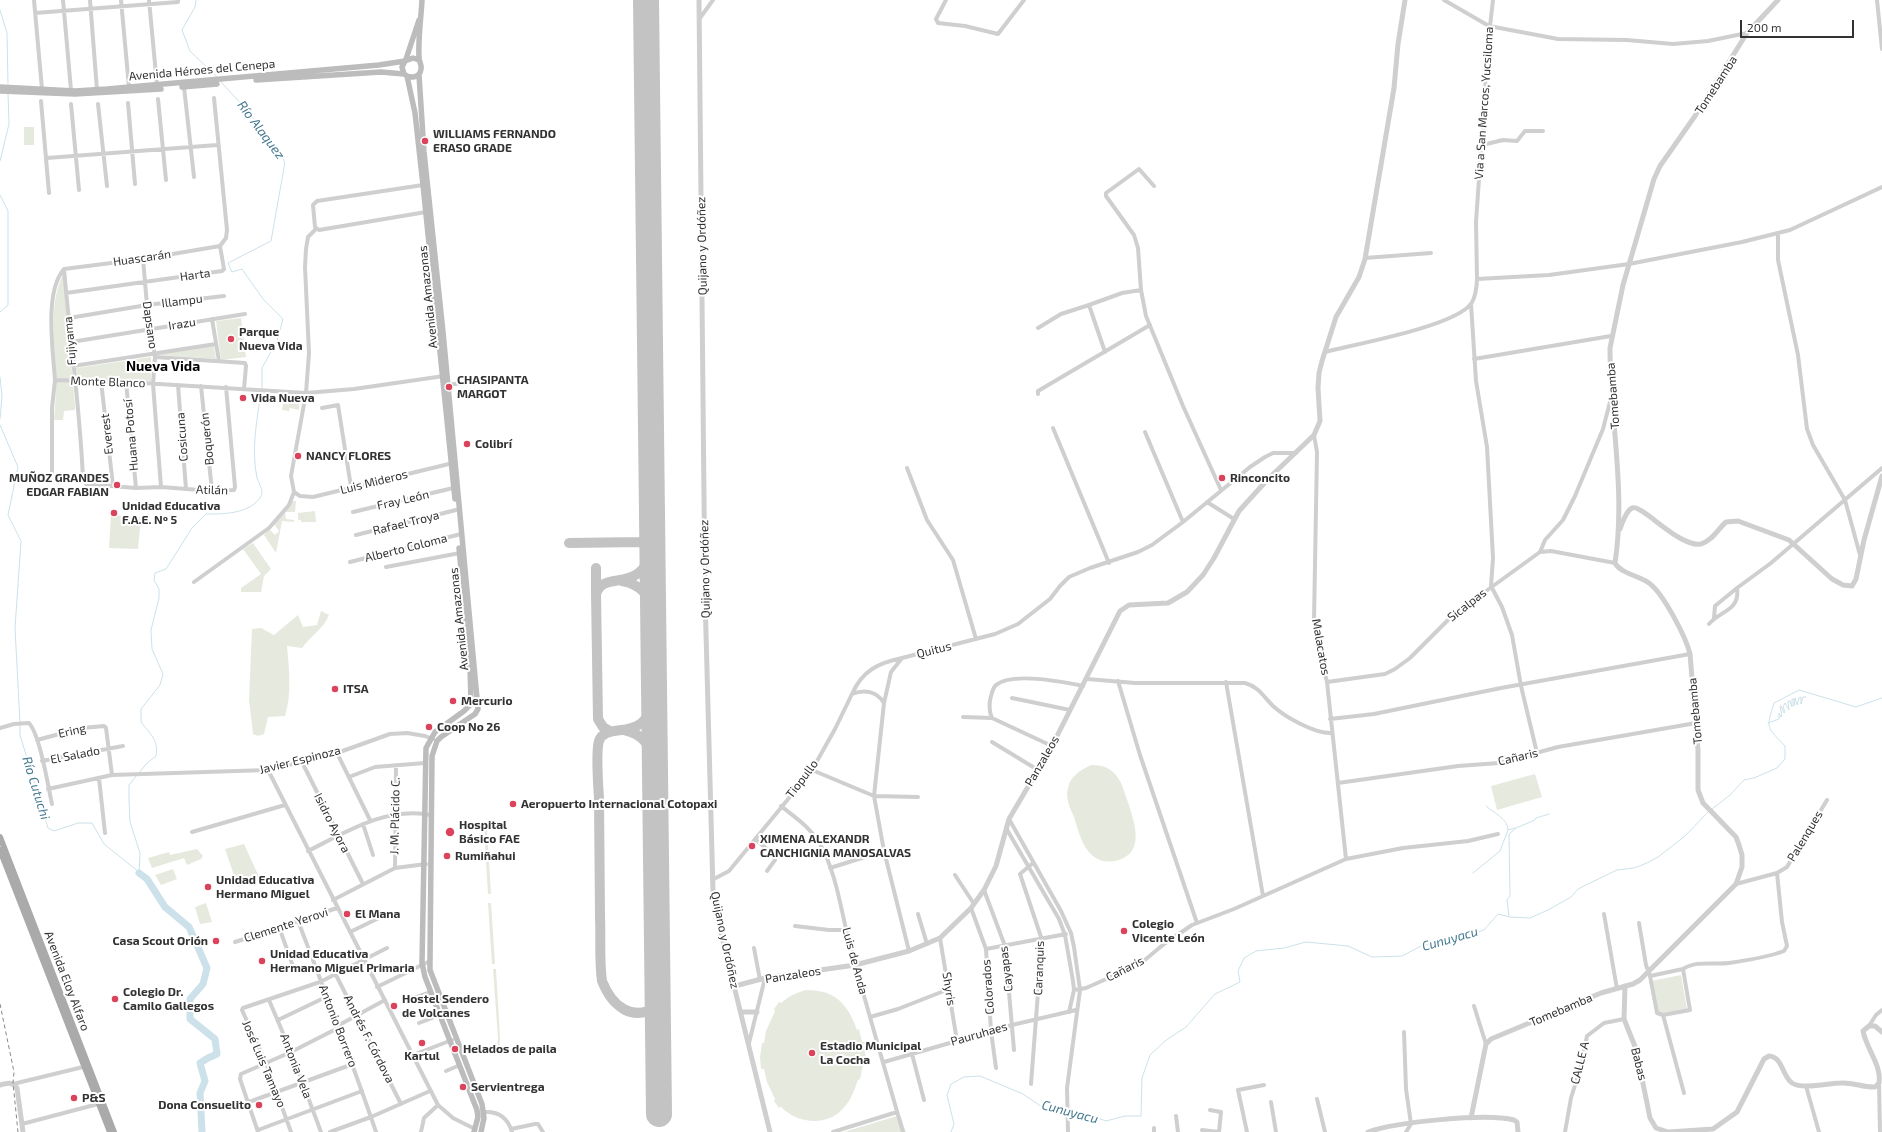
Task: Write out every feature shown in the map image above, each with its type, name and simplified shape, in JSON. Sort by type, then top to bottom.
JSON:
[{"type":"main road","points":[[421,12],[402,67],[405,75],[415,77],[419,74],[422,67],[419,60],[422,0]]},
{"type":"main road","points":[[405,60],[413,58],[419,60]]},
{"type":"main road","name":"Avenida Héroes del Cenepa","points":[[0,91],[42,89],[98,90],[191,84],[379,65],[405,60]]},
{"type":"main road","name":"Avenida Héroes del Cenepa","points":[[253,78],[380,72],[405,75]]},
{"type":"main road","name":"Avenida Amazonas","points":[[419,74],[424,152],[467,614],[471,704],[464,711]]},
{"type":"main road","name":"Avenida Amazonas","points":[[405,75],[415,114],[445,376],[448,385],[456,510],[460,534],[460,553],[478,709],[470,717]]},
{"type":"main road","name":"Avenida Héroes del Cenepa","points":[[0,87],[82,94],[184,87],[191,84]]},
{"type":"main road","points":[[475,1130],[478,1117],[477,1110],[425,977],[422,963],[424,763],[426,748],[435,732],[464,711],[470,717],[436,741],[432,756],[430,970],[484,1112],[481,1132]]},
{"type":"main road","name":"Avenida Eloy Alfaro","points":[[0,837],[114,1132]]},
{"type":"main road","name":"Avenida Eloy Alfaro","points":[[0,850],[110,1132]]},
{"type":"street","points":[[34,0],[42,89]]},
{"type":"street","points":[[63,0],[71,90]]},
{"type":"street","points":[[90,0],[98,90]]},
{"type":"street","points":[[121,0],[129,88]]},
{"type":"street","points":[[35,13],[91,9],[149,2],[178,2],[178,0]]},
{"type":"street","name":"Quijano y Ordóñez","points":[[699,0],[705,604],[712,880],[714,902],[770,1132]]},
{"type":"street","points":[[700,18],[713,0]]},
{"type":"street","points":[[946,0],[936,19],[938,22],[965,26],[998,34],[1024,0]]},
{"type":"street","points":[[1314,435],[1320,421],[1319,373],[1325,352],[1336,316],[1359,277],[1365,258],[1394,88],[1398,44],[1405,0]]},
{"type":"street","points":[[1444,0],[1489,26],[1558,39],[1627,40],[1654,44],[1708,41],[1747,33]]},
{"type":"street","name":"Via a San Marcos, Yucsiloma","points":[[1491,586],[1493,558],[1487,446],[1476,381],[1471,304],[1477,279],[1475,242],[1486,110],[1485,70],[1493,0]]},
{"type":"street","name":"Tomebamba","points":[[1486,1044],[1491,1039],[1578,1002],[1625,986],[1650,975],[1736,884],[1742,867],[1742,855],[1736,837],[1703,804],[1698,790],[1698,750],[1690,654],[1687,641],[1681,628],[1655,589],[1644,580],[1621,570],[1615,563],[1619,530],[1618,462],[1610,362],[1611,336],[1629,264],[1654,179],[1660,166],[1695,116],[1747,33],[1778,0]]},
{"type":"street","points":[[1877,0],[1882,49]]},
{"type":"street","points":[[149,2],[157,85]]},
{"type":"street","points":[[184,87],[194,177]]},
{"type":"street","points":[[214,98],[217,145],[227,230],[226,238],[220,246]]},
{"type":"street","points":[[158,99],[166,180]]},
{"type":"street","points":[[42,101],[49,193]]},
{"type":"street","points":[[71,104],[79,190]]},
{"type":"street","points":[[98,104],[107,186]]},
{"type":"street","points":[[128,104],[135,184]]},
{"type":"street","points":[[1482,145],[1503,140],[1517,140],[1525,131],[1543,131]]},
{"type":"street","points":[[47,158],[217,145]]},
{"type":"street","points":[[1154,186],[1139,169],[1106,193],[1134,235],[1138,248],[1141,290],[1146,316],[1183,406],[1221,490]]},
{"type":"street","points":[[316,229],[313,205],[317,201],[423,184]]},
{"type":"street","points":[[1477,279],[1549,275],[1629,264],[1778,233],[1809,222],[1826,212],[1882,187]]},
{"type":"street","points":[[194,582],[269,528],[290,505],[294,492],[291,476],[306,393],[309,322],[306,255],[308,237],[316,229],[426,212]]},
{"type":"street","points":[[1778,233],[1778,260],[1798,355],[1807,429],[1813,445],[1845,500],[1860,555]]},
{"type":"street","name":"Huascarán","points":[[64,269],[143,259],[220,246]]},
{"type":"street","name":"Harta","points":[[66,293],[222,271],[225,267],[220,246]]},
{"type":"street","points":[[1365,258],[1431,253]]},
{"type":"street","name":"Dapsano","points":[[143,259],[144,282],[154,355],[153,384],[161,487]]},
{"type":"street","points":[[55,380],[50,314],[60,274],[64,269]]},
{"type":"street","name":"Fujiyama","points":[[64,269],[72,366],[79,410],[83,479],[86,484]]},
{"type":"street","points":[[1038,328],[1061,314],[1122,293],[1141,290]]},
{"type":"street","name":"Illampu","points":[[68,318],[224,296]]},
{"type":"street","points":[[1325,352],[1438,323],[1461,312],[1471,304]]},
{"type":"street","points":[[1089,305],[1105,352]]},
{"type":"street","name":"Irazu","points":[[71,342],[245,314]]},
{"type":"street","points":[[212,319],[219,361]]},
{"type":"street","points":[[1038,394],[1038,391],[1150,325]]},
{"type":"street","points":[[1474,359],[1611,336]]},
{"type":"street","points":[[72,366],[154,355],[216,344]]},
{"type":"street","points":[[154,355],[245,363],[244,388]]},
{"type":"street","points":[[306,393],[354,389],[445,376]]},
{"type":"street","points":[[448,385],[488,379]]},
{"type":"street","name":"Monte Blanco","points":[[52,474],[52,408],[55,380],[226,387],[306,393]]},
{"type":"street","name":"Everest","points":[[102,381],[113,486]]},
{"type":"street","name":"Huana Potosí","points":[[126,382],[136,488]]},
{"type":"street","name":"Cosicuna","points":[[178,385],[186,489]]},
{"type":"street","name":"Boquerón","points":[[201,386],[212,491]]},
{"type":"street","name":"Atilán","points":[[86,484],[136,488],[161,487],[212,491],[234,490],[235,487],[226,387]]},
{"type":"street","points":[[1612,395],[1603,429],[1575,496],[1563,520],[1545,540],[1540,552],[1551,551],[1615,563]]},
{"type":"street","points":[[322,408],[338,405],[351,487]]},
{"type":"street","points":[[1053,428],[1109,563]]},
{"type":"street","points":[[1145,432],[1183,522]]},
{"type":"street","name":"Panzaleos","points":[[735,986],[763,979],[855,965],[909,951],[940,938],[973,906],[984,890],[996,866],[1009,819],[1052,746],[1120,611],[1130,605],[1168,603],[1187,592],[1203,575],[1214,558],[1239,511],[1268,479],[1314,435]]},
{"type":"street","name":"Malacatos","points":[[1314,435],[1317,452],[1314,621],[1327,682],[1346,859]]},
{"type":"street","name":"Quitus","points":[[909,951],[884,850],[874,796],[884,703],[891,672],[902,658],[995,634],[1018,624],[1050,599],[1069,577],[1090,568],[1109,563],[1138,552],[1152,545],[1183,522],[1250,466],[1273,453],[1296,453]]},
{"type":"street","points":[[316,455],[346,454]]},
{"type":"street","name":"Luis Mideros","points":[[294,492],[300,496],[312,497],[453,463]]},
{"type":"street","points":[[907,468],[928,520],[953,560],[976,639]]},
{"type":"street","points":[[1714,618],[1715,606],[1793,544],[1882,468]]},
{"type":"street","points":[[1619,530],[1628,512],[1631,508],[1636,507],[1643,510],[1666,530],[1692,543],[1705,542],[1723,524],[1732,520],[1738,521],[1789,540],[1832,579],[1847,586],[1852,586],[1856,579],[1860,555],[1882,476]]},
{"type":"street","name":"Fray León","points":[[352,512],[454,488]]},
{"type":"street","points":[[1207,502],[1234,519]]},
{"type":"street","name":"Rafael Troya","points":[[356,535],[456,510]]},
{"type":"street","name":"Alberto Coloma","points":[[350,562],[460,534]]},
{"type":"street","name":"Sicalpas","points":[[1327,682],[1385,674],[1394,670],[1410,658],[1453,616],[1491,586],[1540,552]]},
{"type":"street","points":[[386,567],[460,553]]},
{"type":"street","points":[[1491,586],[1502,607],[1512,635],[1521,686],[1537,753]]},
{"type":"street","points":[[1709,624],[1714,618],[1734,606],[1738,596],[1737,588]]},
{"type":"street","points":[[1330,719],[1374,714],[1502,688],[1521,686],[1690,654]]},
{"type":"street","name":"Tiopullo","points":[[712,880],[729,871],[812,770],[835,729],[857,681],[866,672],[902,658]]},
{"type":"street","points":[[992,718],[990,701],[995,686],[1000,683],[1023,679],[1050,679],[1083,686]]},
{"type":"street","points":[[1087,679],[1241,683],[1254,686],[1274,706],[1291,718],[1315,729],[1332,733]]},
{"type":"street","points":[[1118,681],[1140,755],[1197,924]]},
{"type":"street","points":[[1226,682],[1263,896]]},
{"type":"street","points":[[852,694],[863,691],[874,693],[880,697],[884,703]]},
{"type":"street","points":[[1012,698],[1070,710]]},
{"type":"street","points":[[963,717],[992,718],[1052,746]]},
{"type":"street","points":[[0,728],[14,724],[29,723],[37,740],[52,804]]},
{"type":"street","name":"Cañaris","points":[[1338,783],[1458,766],[1499,763],[1558,747],[1696,723]]},
{"type":"street","name":"Ering","points":[[37,740],[101,725],[106,728],[108,748]]},
{"type":"street","name":"Javier Espinoza","points":[[48,789],[113,775],[176,772],[224,773],[268,770],[336,752],[390,734],[408,733],[431,738],[436,741]]},
{"type":"street","points":[[992,742],[1038,770]]},
{"type":"street","name":"El Salado","points":[[42,761],[123,746]]},
{"type":"street","points":[[108,748],[113,775]]},
{"type":"street","points":[[336,752],[370,820]]},
{"type":"street","name":"Isidro Ayora","points":[[302,762],[363,884]]},
{"type":"street","points":[[349,777],[375,767],[424,763]]},
{"type":"street","name":"J. M. Plácido C.","points":[[395,868],[396,765]]},
{"type":"street","points":[[268,770],[438,1105],[453,1118],[475,1130]]},
{"type":"street","points":[[812,770],[874,796],[918,797]]},
{"type":"street","points":[[99,778],[105,833]]},
{"type":"street","name":"Palenques","points":[[1736,884],[1777,873],[1790,862],[1827,800]]},
{"type":"street","points":[[192,832],[285,805]]},
{"type":"street","name":"Luis de Anda","points":[[781,806],[804,823],[812,832],[820,844],[830,868],[855,965],[903,1132]]},
{"type":"street","points":[[308,851],[370,820],[395,814],[424,813],[431,815]]},
{"type":"street","points":[[1009,819],[1062,911],[1071,933],[1080,990],[1076,1010],[1066,1107],[1068,1132]]},
{"type":"street","points":[[363,824],[373,855]]},
{"type":"street","points":[[1006,828],[1059,920],[1065,935],[1074,990],[1069,1012]]},
{"type":"street","name":"Cañaris","points":[[1074,990],[1080,990],[1140,964],[1170,939],[1197,924],[1346,859],[1403,848],[1468,841],[1498,834]]},
{"type":"street","points":[[755,839],[774,855],[775,860],[767,870]]},
{"type":"street","points":[[830,868],[884,850]]},
{"type":"street","points":[[1029,866],[1033,863]]},
{"type":"street","name":"Clemente Yerovi","points":[[333,900],[395,868],[430,864]]},
{"type":"street","name":"Caranquis","points":[[1029,866],[1020,874],[1042,940],[1031,1084]]},
{"type":"street","points":[[1650,975],[1683,969],[1703,963],[1729,963],[1784,951],[1787,946],[1782,922],[1777,873]]},
{"type":"street","name":"Colorados","points":[[955,875],[973,906],[986,949],[991,1031],[996,1068]]},
{"type":"street","name":"Cayapas","points":[[984,890],[1005,946],[1014,1050]]},
{"type":"street","name":"Clemente Yerovi","points":[[234,942],[337,908]]},
{"type":"street","points":[[918,914],[928,944]]},
{"type":"street","points":[[1604,914],[1617,988]]},
{"type":"street","points":[[350,932],[383,916]]},
{"type":"street","name":"Antonio Borrero","points":[[298,921],[320,982],[339,1026],[376,1132]]},
{"type":"street","points":[[1639,924],[1646,965],[1650,975],[1658,1014],[1663,1015],[1690,1010],[1683,969]]},
{"type":"street","points":[[795,926],[812,929],[846,930]]},
{"type":"street","points":[[279,927],[294,969]]},
{"type":"street","points":[[986,949],[1042,940],[1071,933]]},
{"type":"street","name":"Shyris","points":[[940,938],[957,1040]]},
{"type":"street","name":"José Luis Tamayo","points":[[291,1132],[266,1063],[242,1010],[320,982],[387,948]]},
{"type":"street","points":[[749,1044],[763,979],[754,948]]},
{"type":"street","points":[[377,987],[422,963],[430,961]]},
{"type":"street","name":"Andrés F. Córdova","points":[[336,975],[358,1015],[401,1104]]},
{"type":"street","name":"Babas","points":[[1625,986],[1624,1019],[1636,1050],[1650,1118],[1656,1128],[1669,1132],[1714,1130]]},
{"type":"street","points":[[870,1017],[892,1011],[949,989]]},
{"type":"street","points":[[414,998],[431,992]]},
{"type":"street","points":[[278,1020],[326,997]]},
{"type":"street","name":"Antonia Vela","points":[[269,1000],[291,1052],[321,1132]]},
{"type":"street","points":[[362,1090],[258,1131],[240,1074],[291,1052],[384,1000]]},
{"type":"street","points":[[1471,1118],[1486,1044],[1474,1006]]},
{"type":"street","name":"Pauruhaes","points":[[884,1062],[1012,1025],[1076,1010]]},
{"type":"street","points":[[1880,1132],[1878,1071],[1865,1038],[1864,1031],[1876,1015],[1882,1010]]},
{"type":"street","points":[[741,1012],[757,1012]]},
{"type":"street","points":[[419,1023],[440,1015]]},
{"type":"street","points":[[1663,1015],[1684,1093]]},
{"type":"street","name":"CALLE A","points":[[1565,1132],[1570,1098],[1581,1066],[1587,1036],[1604,1023],[1624,1019]]},
{"type":"street","points":[[1869,1026],[1875,1026],[1882,1032]]},
{"type":"street","points":[[1404,1032],[1406,1089],[1411,1124],[1406,1132]]},
{"type":"street","points":[[413,1055],[450,1040],[457,1039]]},
{"type":"street","points":[[912,1054],[924,1100]]},
{"type":"street","points":[[1706,1132],[1714,1130],[1739,1109],[1764,1059],[1769,1056],[1774,1056],[1778,1060],[1792,1082],[1806,1086],[1850,1083],[1871,1088],[1875,1087],[1879,1083]]},
{"type":"street","points":[[249,1102],[353,1064]]},
{"type":"street","points":[[446,1071],[460,1065]]},
{"type":"street","points":[[0,1085],[9,1083],[13,1084],[83,1066]]},
{"type":"street","points":[[13,1084],[17,1088],[23,1132]]},
{"type":"street","points":[[1247,1132],[1238,1090],[1264,1085]]},
{"type":"street","points":[[1806,1086],[1819,1132]]},
{"type":"street","points":[[330,1132],[371,1117],[430,1091]]},
{"type":"street","points":[[1317,1099],[1325,1132]]},
{"type":"street","points":[[1271,1102],[1276,1132]]},
{"type":"street","points":[[22,1124],[98,1104]]},
{"type":"street","points":[[421,1132],[424,1118],[438,1105]]},
{"type":"street","points":[[1202,1130],[1219,1132],[1221,1112],[1210,1110]]},
{"type":"street","points":[[484,1112],[493,1112],[502,1115],[508,1122],[511,1130],[538,1124],[543,1132]]},
{"type":"street","points":[[833,1132],[897,1112]]},
{"type":"street","points":[[1176,1116],[1178,1132]]},
{"type":"street","points":[[1368,1132],[1377,1128],[1471,1118],[1514,1120],[1517,1122],[1518,1132]]},
{"type":"shaded area","points":[[24,127],[34,127],[34,145],[24,145]]},
{"type":"shaded area","points":[[63,273],[75,410],[64,411],[63,420],[54,420],[56,368],[54,314],[58,287]]},
{"type":"shaded area","name":"Parque Nueva Vida","points":[[241,318],[246,357],[221,360],[216,321]]},
{"type":"shaded area","points":[[214,346],[216,359],[159,355],[159,354]]},
{"type":"shaded area","points":[[151,357],[151,381],[77,378],[76,368]]},
{"type":"shaded area","points":[[284,396],[299,398],[299,410],[290,408],[289,411],[282,410]]},
{"type":"shaded area","points":[[291,501],[296,501],[295,512],[285,512],[286,519],[294,520],[294,522],[282,521],[276,553],[264,535],[269,529],[275,535],[279,531],[274,524]]},
{"type":"shaded area","points":[[315,511],[316,522],[301,522],[301,520],[298,520],[298,513]]},
{"type":"shaded area","points":[[111,515],[141,517],[138,549],[109,548]]},
{"type":"shaded area","points":[[253,543],[271,569],[264,576],[261,592],[241,592],[241,588],[261,574],[243,549]]},
{"type":"shaded area","points":[[321,611],[329,615],[320,629],[302,648],[287,646],[289,699],[285,716],[268,717],[264,734],[258,736],[253,734],[249,700],[252,629],[261,628],[274,635],[298,615],[303,627],[317,625]]},
{"type":"shaded area","points":[[1091,765],[1106,767],[1116,775],[1122,786],[1133,819],[1136,836],[1135,845],[1131,852],[1125,857],[1115,861],[1105,861],[1091,855],[1082,841],[1068,803],[1067,792],[1071,780],[1080,771]]},
{"type":"shaded area","points":[[1535,774],[1542,797],[1497,810],[1491,786]]},
{"type":"shaded area","points":[[484,829],[487,829],[491,894],[488,894]]},
{"type":"shaded area","points":[[244,844],[260,879],[238,887],[225,849]]},
{"type":"shaded area","points":[[197,849],[203,856],[201,859],[187,865],[184,858],[152,868],[148,858],[169,852],[170,855]]},
{"type":"shaded area","points":[[173,869],[177,879],[161,885],[155,875]]},
{"type":"shaded area","points":[[206,903],[212,922],[200,924],[195,907]]},
{"type":"shaded area","points":[[488,903],[491,903],[495,964],[492,964]]},
{"type":"shaded area","points":[[493,969],[496,969],[500,1038],[499,1052],[497,1052],[498,1038]]},
{"type":"shaded area","points":[[1681,975],[1687,1009],[1658,1014],[1651,981]]},
{"type":"shaded area","name":"Estadio Municipal La Cocha","points":[[807,990],[825,993],[839,1000],[845,1006],[857,1030],[859,1029],[862,1042],[866,1042],[866,1065],[863,1065],[860,1079],[858,1080],[848,1102],[832,1117],[814,1121],[796,1117],[781,1107],[779,1108],[774,1101],[775,1099],[767,1082],[764,1069],[761,1069],[760,1057],[762,1043],[764,1043],[766,1031],[775,1011],[774,1009],[779,1002],[781,1003],[793,995]]},
{"type":"shaded area","points":[[900,1115],[906,1132],[844,1132]]},
{"type":"waterway","name":"Río Alaquez","points":[[196,0],[195,7],[182,30],[190,51],[217,77]]},
{"type":"waterway","name":"Río Cutuchi","points":[[0,10],[7,33],[8,84]]},
{"type":"waterway","name":"Río Alaquez","points":[[220,81],[249,112],[285,162],[271,241],[228,263],[232,272],[242,269],[263,299],[283,319],[277,341],[262,368],[262,389]]},
{"type":"waterway","name":"Río Cutuchi","points":[[0,161],[9,124],[8,94]]},
{"type":"waterway","name":"Río Cutuchi","points":[[0,195],[8,211],[8,305],[0,312]]},
{"type":"waterway","name":"Río Cutuchi","points":[[0,377],[2,396],[0,419]]},
{"type":"waterway","name":"Río Alaquez","points":[[139,773],[146,764],[156,756],[157,750],[155,741],[141,722],[141,709],[160,685],[163,674],[152,649],[151,630],[159,598],[159,589],[154,580],[155,573],[166,569],[192,528],[206,514],[220,514],[242,510],[249,507],[260,498],[262,491],[255,467],[255,435],[261,392]]},
{"type":"waterway","name":"Río Cutuchi","points":[[0,425],[18,467],[8,515],[21,541],[15,628],[20,723]]},
{"type":"waterway","name":"Cunuyacu","points":[[1712,809],[1730,795],[1744,780],[1754,778],[1777,768],[1785,759],[1785,746],[1769,727],[1774,703],[1799,690],[1856,707],[1882,698]]},
{"type":"waterway","points":[[1768,723],[1779,719],[1779,713],[1781,717],[1782,716],[1780,706],[1784,713],[1783,707],[1785,703],[1789,710],[1788,701],[1790,701],[1792,707],[1792,699],[1794,699],[1794,706],[1795,698],[1797,705],[1799,698],[1801,697],[1801,704],[1803,697],[1806,697]]},
{"type":"waterway","name":"Río Cutuchi","points":[[20,726],[20,735],[48,828],[54,831],[78,823],[92,823],[104,844],[139,872]]},
{"type":"waterway","name":"Río Alaquez","points":[[137,775],[129,785],[129,800],[130,822],[140,853],[139,873]]},
{"type":"waterway","points":[[1486,806],[1503,819],[1508,830],[1515,828]]},
{"type":"waterway","name":"Cunuyacu","points":[[1068,1111],[1090,1115],[1106,1121],[1125,1116],[1141,1116],[1142,1078],[1150,1055],[1165,1041],[1186,1027],[1215,994],[1240,982],[1238,971],[1244,958],[1256,951],[1284,948],[1306,942],[1348,946],[1372,957],[1402,956],[1423,945],[1439,944],[1484,930],[1498,914],[1510,917],[1530,918],[1571,897],[1578,889],[1617,870],[1634,868],[1658,857],[1685,836],[1708,812]]},
{"type":"waterway","points":[[1509,916],[1507,900],[1510,896],[1509,834],[1516,828],[1535,820],[1536,818],[1549,814]]},
{"type":"waterway","points":[[1473,873],[1500,851],[1508,830]]},
{"type":"waterway","name":"Río Cutuchi","points":[[139,873],[147,879],[165,907],[189,927],[207,968],[203,984],[190,999],[190,1019],[215,1039],[217,1054],[200,1063],[205,1081],[200,1093],[202,1132]]},
{"type":"waterway","name":"Cunuyacu","points":[[951,1132],[954,1124],[947,1095],[951,1084],[964,1077],[980,1076],[1023,1094],[1042,1107],[1065,1111]]},
{"type":"taxiway","points":[[641,542],[649,536],[652,525]]},
{"type":"taxiway","points":[[569,543],[641,542],[646,545],[652,556]]},
{"type":"taxiway","points":[[610,731],[603,727],[598,719],[596,594],[600,587],[607,583],[623,580],[640,572],[647,562],[653,547]]},
{"type":"taxiway","points":[[596,568],[596,594]]},
{"type":"taxiway","points":[[622,581],[634,585],[644,592],[650,602],[653,615]]},
{"type":"taxiway","points":[[654,693],[651,710],[644,720],[637,726],[603,735],[599,741],[600,957],[602,981],[611,998],[617,1004],[631,1012],[640,1013],[649,1011],[658,1006]]},
{"type":"taxiway","points":[[624,730],[637,735],[647,744],[652,755],[655,769]]},
{"type":"runway","points":[[646,0],[659,1114]]},
{"type":"railway","points":[[0,1004],[14,1072],[13,1083],[18,1132]]},
{"type":"place","name":"WILLIAMS FERNANDO ERASO GRADE","points":[[425,141]]},
{"type":"place","name":"Parque Nueva Vida","points":[[231,339]]},
{"type":"place","name":"CHASIPANTA MARGOT","points":[[449,387]]},
{"type":"place","name":"Vida Nueva","points":[[243,398]]},
{"type":"place","name":"Colibrí","points":[[467,444]]},
{"type":"place","name":"NANCY FLORES","points":[[298,456]]},
{"type":"place","name":"Rinconcito","points":[[1222,478]]},
{"type":"place","name":"MUÑOZ GRANDES EDGAR FABIAN","points":[[117,485]]},
{"type":"place","name":"Unidad Educativa F.A.E. Nº 5","points":[[114,513]]},
{"type":"place","name":"ITSA","points":[[335,689]]},
{"type":"place","name":"Mercurio","points":[[453,701]]},
{"type":"place","name":"Coop No 26","points":[[429,727]]},
{"type":"place","name":"Aeropuerto Internacional Cotopaxi","points":[[513,804]]},
{"type":"place","name":"Hospital Básico FAE","points":[[450,832]]},
{"type":"place","name":"XIMENA ALEXANDR CANCHIGNIA MANOSALVAS","points":[[752,846]]},
{"type":"place","name":"Rumiñahui","points":[[447,856]]},
{"type":"place","name":"Unidad Educativa Hermano Miguel","points":[[208,887]]},
{"type":"place","name":"El Mana","points":[[347,914]]},
{"type":"place","name":"Colegio Vicente León","points":[[1124,931]]},
{"type":"place","name":"Casa Scout Orión","points":[[216,941]]},
{"type":"place","name":"Unidad Educativa Hermano Miguel Primaria","points":[[262,961]]},
{"type":"place","name":"Colegio Dr. Camilo Gallegos","points":[[115,999]]},
{"type":"place","name":"Hostel Sendero de Volcanes","points":[[394,1006]]},
{"type":"place","name":"Kartul","points":[[422,1043]]},
{"type":"place","name":"Helados de paila","points":[[455,1049]]},
{"type":"place","name":"Estadio Municipal La Cocha","points":[[812,1053]]},
{"type":"place","name":"Servientrega","points":[[463,1087]]},
{"type":"place","name":"P&S","points":[[74,1098]]},
{"type":"place","name":"Dona Consuelito","points":[[259,1105]]},
{"type":"district","name":"Nueva Vida","points":[[163,366]]}]
